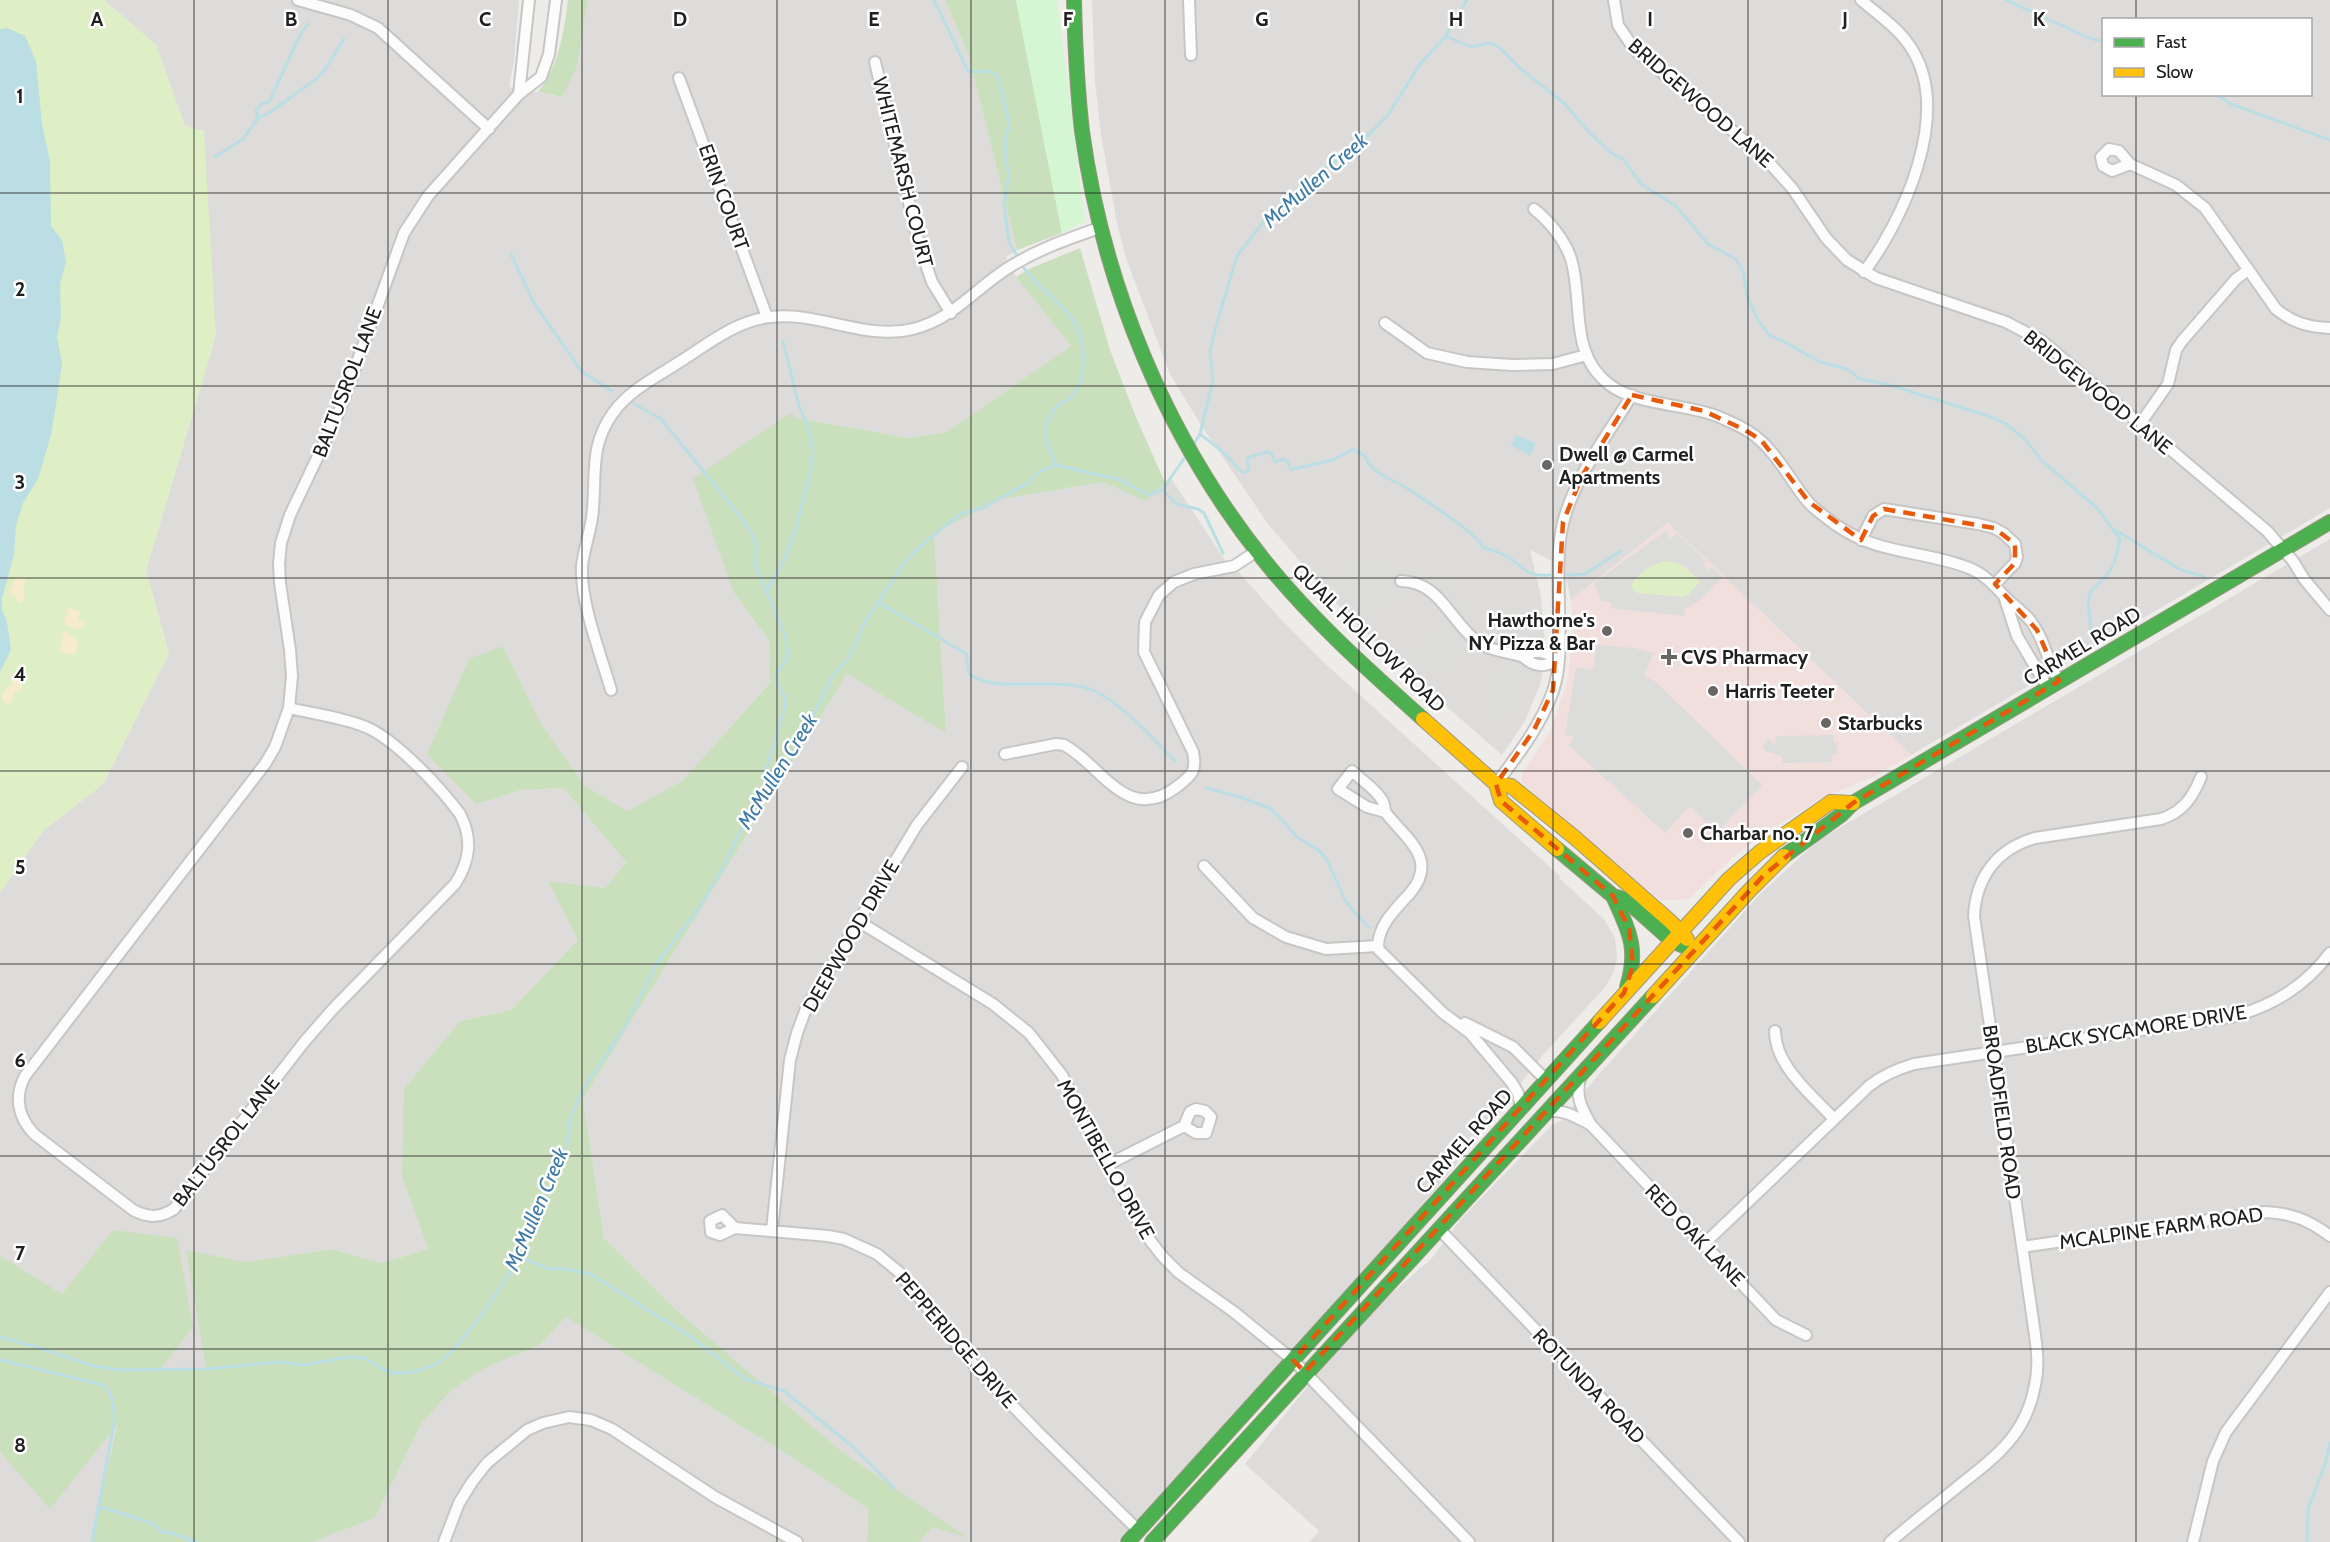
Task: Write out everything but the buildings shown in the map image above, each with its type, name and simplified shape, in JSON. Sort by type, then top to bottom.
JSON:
[{"type":"main road","name":"QUAIL HOLLOW ROAD","points":[[1074,0],[1081,120],[1099,228],[1134,334],[1153,381],[1195,462],[1257,551],[1292,592],[1353,655],[1496,784],[1501,801],[1613,896],[1626,900],[1694,950]]},
{"type":"main road","name":"CARMEL ROAD","points":[[1152,1542],[1305,1372],[1549,1111],[1694,950],[1765,874],[1799,844],[1844,815],[1853,803],[2330,522]]},
{"type":"main road","name":"QUAIL HOLLOW ROAD","points":[[1496,784],[1510,786],[1574,837],[1677,936]]},
{"type":"main road","name":"CARMEL ROAD","points":[[1128,1542],[1624,993],[1730,879],[1796,826],[1831,802],[1853,803]]},
{"type":"main road","points":[[1613,896],[1632,939],[1633,965],[1624,993]]},
{"type":"main road","points":[[1546,1080],[1549,1089],[1549,1111]]},
{"type":"street","points":[[298,0],[351,15],[378,28],[489,129]]},
{"type":"street","points":[[519,94],[529,0]]},
{"type":"street","name":"BALTUSROL LANE","points":[[289,708],[364,726],[381,734],[395,745],[460,814],[465,823],[469,842],[467,863],[455,884],[333,1009],[305,1041],[174,1209],[156,1217],[148,1217],[133,1210],[34,1134],[27,1126],[19,1107],[20,1085],[265,764],[275,747],[289,708],[291,691],[291,659],[279,564],[281,543],[287,521],[339,411],[404,233],[428,196],[519,94],[537,80],[549,54],[556,0]]},
{"type":"street","points":[[1189,0],[1191,55]]},
{"type":"street","name":"BRIDGEWOOD LANE","points":[[1614,0],[1618,25],[1634,49],[1762,156],[1792,188],[1834,248],[1864,272],[1889,284],[1985,314],[2021,329],[2042,341],[2267,531],[2330,610]]},
{"type":"street","points":[[1861,0],[1902,36],[1913,50],[1923,73],[1927,97],[1927,115],[1920,155],[1907,200],[1890,234],[1864,272]]},
{"type":"street","name":"WHITEMARSH COURT","points":[[875,62],[924,260],[932,282],[951,313]]},
{"type":"street","name":"ERIN COURT","points":[[679,78],[767,317]]},
{"type":"street","points":[[2130,164],[2154,173],[2189,194],[2214,219],[2276,309],[2285,317],[2303,325],[2330,328]]},
{"type":"street","points":[[1534,209],[1544,218],[1567,248],[1571,260],[1579,329],[1586,355],[1608,384],[1632,395],[1704,411],[1745,430],[1761,440],[1809,502],[1840,527],[1861,540],[1884,548],[1948,561],[1970,568],[1995,584],[2037,630],[2053,673],[2053,685]]},
{"type":"street","points":[[611,690],[582,580],[584,555],[593,511],[594,456],[599,438],[614,411],[635,391],[733,328],[767,317],[801,317],[861,328],[899,331],[928,324],[951,313],[992,279],[1032,254],[1099,228]]},
{"type":"street","points":[[2140,424],[2164,391],[2176,350],[2182,341],[2236,279],[2248,270]]},
{"type":"street","points":[[1384,323],[1427,353],[1467,362],[1512,365],[1553,364],[1586,355]]},
{"type":"street","points":[[1496,784],[1534,730],[1553,690],[1558,660],[1558,569],[1563,522],[1582,476],[1632,395]]},
{"type":"street","points":[[1861,540],[1873,516],[1884,509],[1994,528],[2015,544],[2017,557],[2015,563],[1995,584]]},
{"type":"street","points":[[1005,754],[1056,744],[1065,745],[1113,787],[1133,798],[1164,795],[1190,776],[1195,765],[1193,752],[1144,652],[1146,622],[1160,595],[1174,582],[1194,574],[1234,566],[1257,551]]},
{"type":"street","points":[[1401,581],[1431,590],[1441,598],[1467,632],[1487,648],[1524,656],[1533,664],[1546,666],[1558,660]]},
{"type":"street","points":[[2004,596],[2017,636],[2053,685]]},
{"type":"street","name":"DEEPWOOD DRIVE","points":[[771,1230],[790,1060],[796,1033],[815,990],[917,825],[962,767]]},
{"type":"street","name":"BROADFIELD ROAD","points":[[1890,1542],[1998,1455],[2023,1422],[2031,1405],[2036,1383],[2037,1353],[1974,916],[1977,891],[1988,869],[2008,849],[2035,838],[2165,818],[2187,804],[2195,793],[2201,777]]},
{"type":"street","points":[[1385,812],[1412,840],[1420,857],[1421,868],[1416,885],[1386,920],[1378,946],[1379,950],[1443,1013],[1470,1033],[1512,1083],[1518,1094],[1521,1108]]},
{"type":"street","points":[[1204,866],[1253,918],[1286,937],[1326,949],[1378,946]]},
{"type":"street","name":"MONTIBELLO DRIVE","points":[[858,921],[993,1004],[1029,1033],[1062,1075],[1142,1230],[1163,1257],[1179,1274],[1234,1312],[1293,1360],[1469,1542]]},
{"type":"street","name":"BLACK SYCAMORE DRIVE","points":[[1704,1244],[1869,1086],[1899,1068],[2247,1013],[2279,1000],[2293,991],[2316,971],[2330,953]]},
{"type":"street","points":[[1443,1013],[1513,1047],[1546,1080]]},
{"type":"street","points":[[1775,1031],[1775,1040],[1784,1062],[1798,1081],[1834,1119]]},
{"type":"street","name":"RED OAK LANE","points":[[1581,1076],[1577,1090],[1579,1102],[1591,1125],[1776,1320],[1806,1335]]},
{"type":"street","name":"RED OAK LANE","points":[[1549,1111],[1562,1110],[1591,1125]]},
{"type":"street","points":[[1107,1165],[1184,1126]]},
{"type":"street","name":"MCALPINE FARM ROAD","points":[[2022,1247],[2265,1212],[2296,1216],[2314,1224],[2330,1236]]},
{"type":"street","name":"PEPPERIDGE DRIVE","points":[[735,1228],[844,1239],[861,1245],[885,1260],[899,1272],[977,1369],[1039,1434],[1138,1530]]},
{"type":"street","name":"ROTUNDA ROAD","points":[[1439,1229],[1739,1542]]},
{"type":"street","points":[[2193,1542],[2213,1461],[2226,1432],[2330,1292]]},
{"type":"street","points":[[444,1542],[459,1503],[472,1482],[495,1455],[527,1430],[543,1423],[569,1417],[591,1420],[612,1429],[715,1497],[797,1542]]},
{"type":"highlighted area","points":[[1632,395],[1704,411],[1761,440],[1809,502],[1861,540],[1873,516],[1884,509],[1994,528],[2015,544],[2015,563],[1995,584],[2037,630],[2059,681],[1853,803],[1765,874],[1305,1372],[1293,1360],[1624,993],[1633,965],[1629,929],[1613,896],[1501,801],[1496,784],[1534,730],[1553,690],[1563,522],[1582,476]]},
{"type":"shaded area","points":[[104,0],[519,0],[514,61],[509,87],[561,97],[577,67],[588,0],[945,0],[968,53],[1017,250],[1006,257],[1016,277],[1071,346],[947,432],[909,438],[796,418],[789,413],[734,593],[770,642],[770,683],[682,781],[627,811],[584,785],[539,720],[503,646],[476,804],[522,790],[563,788],[626,862],[605,888],[549,882],[578,940],[511,1010],[460,1021],[402,1177],[428,1249],[382,1263],[331,1249],[245,1262],[187,1251],[207,1368],[129,1369],[91,1542],[0,1542],[0,893],[43,831],[103,784],[169,653],[146,571],[216,335],[185,126],[156,45]]},
{"type":"shaded area","points":[[1092,0],[2330,0],[2330,508],[1911,755],[1668,523],[1571,600],[1564,567],[1530,550],[1541,597],[1545,646],[1541,682],[1525,721],[1502,755],[1398,664],[1333,600],[1268,524],[1199,422],[1170,374],[1127,261],[1117,223],[1101,135],[1095,81]]},
{"type":"shaded area","points":[[1171,478],[1232,571],[1235,568],[1320,659],[1560,876],[1559,878],[1604,919],[1615,938],[1617,959],[1606,986],[1542,1056],[1435,1190],[1269,1379],[1119,1542],[919,1542],[933,1527],[965,1537],[841,1451],[673,1307],[604,1238],[583,1099],[847,674],[946,732],[934,533],[1001,499],[1103,482],[1145,500]]},
{"type":"shaded area","points":[[1668,523],[1911,755],[1876,776],[1824,797],[1765,833],[1733,857],[1689,899],[1661,901],[1592,845],[1522,783],[1522,774],[1550,731],[1566,686],[1573,638],[1571,600]]},
{"type":"shaded area","points":[[1666,531],[1670,540],[1677,533],[1706,561],[1703,565],[1708,570],[1712,567],[1722,577],[1699,601],[1685,609],[1684,616],[1611,608],[1612,602],[1602,601],[1594,583]],"holes":[[[1660,562],[1674,562],[1687,568],[1700,582],[1684,597],[1634,592]]]},
{"type":"shaded area","points":[[2330,539],[2330,1542],[1309,1542],[1319,1531],[1245,1464],[1328,1361],[1381,1303],[1432,1258],[1461,1219],[1552,1125],[1561,1121],[1594,1080],[1760,894],[1819,840]]},
{"type":"shaded area","points":[[1359,561],[1390,568],[1392,576],[1401,576],[1403,567],[1426,571],[1424,579],[1430,582],[1435,575],[1450,587],[1445,592],[1455,604],[1461,601],[1470,613],[1456,625],[1426,592],[1407,586],[1406,594],[1389,597],[1372,610],[1365,611],[1364,604],[1350,596],[1347,584],[1340,582],[1345,569]]},
{"type":"shaded area","points":[[1442,628],[1462,647],[1437,674],[1417,656]]},
{"type":"shaded area","points":[[1496,635],[1512,639],[1528,639],[1531,661],[1489,652]]},
{"type":"shaded area","points":[[1597,645],[1634,648],[1654,653],[1644,675],[1656,682],[1762,785],[1717,833],[1691,807],[1665,833],[1568,745],[1573,739],[1573,736],[1565,735],[1576,668],[1593,670]]},
{"type":"shaded area","points":[[1506,665],[1525,670],[1515,698],[1500,724],[1485,714]]},
{"type":"shaded area","points":[[1833,735],[1833,742],[1837,743],[1837,754],[1833,754],[1832,762],[1783,763],[1782,756],[1767,752],[1762,747],[1769,739],[1775,744],[1776,736]]},
{"type":"shaded area","points":[[566,1317],[807,1467],[868,1509],[867,1542],[312,1542],[375,1518],[422,1423],[453,1389],[485,1368],[540,1345]]},
{"type":"green space","points":[[0,0],[104,0],[156,45],[185,126],[204,131],[216,335],[146,571],[169,653],[103,784],[43,831],[0,893]]},
{"type":"green space","points":[[568,0],[588,0],[577,67],[562,97],[538,92],[556,60]]},
{"type":"green space","points":[[945,0],[1016,0],[1062,233],[1017,250],[968,53]]},
{"type":"green space","points":[[1016,0],[1057,0],[1085,221],[1062,233]]},
{"type":"green space","points":[[1080,248],[1110,350],[1165,483],[1145,501],[1103,482],[1001,499],[934,533],[946,733],[847,674],[583,1099],[604,1238],[673,1307],[841,1451],[968,1538],[933,1527],[919,1542],[867,1542],[868,1509],[807,1467],[566,1317],[540,1345],[485,1368],[453,1389],[422,1423],[375,1518],[312,1542],[91,1542],[117,1425],[50,1509],[0,1452],[0,1256],[62,1294],[113,1230],[177,1238],[193,1327],[161,1368],[206,1368],[186,1250],[245,1262],[331,1249],[382,1263],[428,1249],[402,1177],[404,1089],[460,1021],[511,1010],[578,940],[548,881],[605,888],[626,862],[563,788],[522,790],[476,804],[427,754],[469,659],[503,646],[539,720],[584,785],[627,811],[682,781],[770,683],[770,642],[734,593],[693,479],[790,413],[796,418],[909,438],[947,432],[1071,346],[1016,277],[1029,269]]},
{"type":"green space","points":[[1667,561],[1680,564],[1700,581],[1688,595],[1684,597],[1638,593],[1632,589],[1633,582],[1641,573]]},
{"type":"sand","points":[[17,577],[26,581],[23,589],[25,595],[23,602],[18,602],[16,596],[10,594]]},
{"type":"sand","points":[[69,608],[81,612],[77,620],[84,622],[83,627],[78,629],[66,626],[64,618],[68,615]]},
{"type":"sand","points":[[67,631],[78,641],[77,650],[73,655],[62,652],[60,649],[63,633]]},
{"type":"sand","points":[[16,675],[22,680],[22,688],[15,692],[12,701],[7,704],[2,700],[3,695],[12,684],[13,676]]},
{"type":"water","points":[[7,28],[25,36],[36,61],[42,124],[50,161],[51,226],[62,240],[66,262],[60,284],[61,317],[57,338],[62,363],[56,405],[51,435],[38,479],[23,503],[16,526],[14,555],[2,598],[2,609],[7,622],[11,650],[0,672],[0,29]]},
{"type":"water","points":[[1515,435],[1536,443],[1530,456],[1511,445]]},
{"type":"waterway","points":[[934,0],[968,71],[993,73],[999,79],[1009,123],[1005,143],[1009,173],[1004,205],[1009,243],[1016,254]]},
{"type":"waterway","name":"McMullen Creek","points":[[1193,445],[1200,434],[1213,380],[1210,351],[1237,256],[1265,220],[1294,192],[1361,142],[1388,115],[1420,64],[1446,36],[1467,0]]},
{"type":"waterway","points":[[2006,0],[2089,38],[2102,41]]},
{"type":"waterway","points":[[258,118],[256,111],[262,103],[267,103],[271,98],[301,33],[308,24]]},
{"type":"waterway","points":[[1446,36],[1471,47],[1490,43],[1499,47],[1522,70],[1564,103],[1610,152],[1624,160],[1641,184],[1676,206],[1708,244],[1736,259],[1743,271],[1747,296],[1758,320],[1769,335],[1820,362],[1847,369],[1860,379],[1890,385],[1991,417],[2006,424],[2025,439],[2041,460],[2098,509],[2120,539],[2115,561],[2108,574],[2091,591],[2088,601],[2092,639]]},
{"type":"waterway","points":[[215,157],[243,139],[258,118],[269,113],[316,79],[324,71],[344,39]]},
{"type":"waterway","points":[[2219,96],[2231,104],[2330,140]]},
{"type":"waterway","points":[[511,254],[534,303],[582,372],[612,391]]},
{"type":"waterway","points":[[1024,268],[1037,284],[1068,313],[1081,338],[1083,366],[1079,385],[1069,399],[1055,408],[1047,424],[1047,439],[1056,465]]},
{"type":"waterway","points":[[767,591],[786,556],[796,529],[811,468],[813,449],[808,426],[799,406],[783,341]]},
{"type":"waterway","points":[[634,404],[661,419],[743,520],[754,538],[757,549],[755,564],[786,638],[788,655],[776,673],[786,704],[766,770],[772,787]]},
{"type":"waterway","points":[[1200,434],[1222,451],[1243,473],[1249,470],[1247,461],[1249,457],[1267,452],[1271,453],[1275,462],[1283,459],[1293,469],[1333,460],[1353,449],[1365,456],[1368,463],[1379,473],[1440,510],[1483,547],[1506,556],[1529,573],[1550,575]]},
{"type":"waterway","name":"McMullen Creek","points":[[0,1337],[94,1366],[120,1370],[208,1369],[278,1362],[303,1365],[350,1357],[365,1358],[392,1373],[407,1373],[440,1362],[481,1316],[508,1276],[561,1163],[566,1149],[571,1117],[583,1089],[623,1030],[657,963],[699,908],[724,866],[740,831],[759,807],[803,737],[831,678],[848,659],[864,624],[905,562],[917,549],[960,514],[983,508],[1026,484],[1039,472],[1056,465],[1121,480],[1149,495],[1162,490],[1188,453]]},
{"type":"waterway","points":[[1162,490],[1177,504],[1198,509],[1204,513],[1223,553]]},
{"type":"waterway","points":[[2117,531],[2179,569],[2204,577]]},
{"type":"waterway","points":[[1566,575],[1585,574],[1621,551]]},
{"type":"waterway","points":[[878,602],[966,654],[969,673],[979,679],[992,683],[1065,685],[1095,691],[1128,714],[1175,761]]},
{"type":"waterway","points":[[1206,788],[1269,808],[1297,837],[1320,851],[1328,862],[1345,900],[1369,927]]},
{"type":"waterway","points":[[517,1256],[549,1269],[566,1269],[591,1274],[691,1337],[745,1379],[784,1391],[853,1447],[894,1488]]},
{"type":"waterway","points":[[0,1360],[103,1385],[109,1392],[115,1418],[92,1542]]},
{"type":"waterway","points":[[2307,1542],[2308,1509],[2326,1461],[2330,1443]]},
{"type":"waterway","points":[[98,1506],[152,1523],[163,1533],[168,1532],[197,1542]]},
{"type":"traffic: fast","points":[[1074,0],[1080,115],[1092,189],[1123,302],[1144,357],[1169,411],[1228,512],[1281,581],[1360,662],[1423,719]]},
{"type":"traffic: fast","points":[[1784,856],[1841,815],[1853,803],[2330,522]]},
{"type":"traffic: fast","points":[[1557,849],[1613,896],[1626,900],[1672,941],[1694,950]]},
{"type":"traffic: fast","points":[[1613,896],[1628,930],[1632,950],[1627,987]]},
{"type":"traffic: fast","points":[[1152,1542],[1653,996]]},
{"type":"traffic: fast","points":[[1128,1542],[1599,1022]]},
{"type":"traffic: slow","points":[[1423,719],[1496,784],[1501,801],[1557,849]]},
{"type":"traffic: slow","points":[[1496,784],[1511,786],[1574,837],[1671,922],[1687,939]]},
{"type":"traffic: slow","points":[[1599,1022],[1729,879],[1760,852],[1831,802],[1853,803]]},
{"type":"traffic: slow","points":[[1653,996],[1784,856]]},
{"type":"place","name":"Dwell @ Carmel Apartments","points":[[1547,465]]},
{"type":"place","name":"Hawthorne's NY Pizza & Bar","points":[[1607,631]]},
{"type":"place","name":"CVS Pharmacy","points":[[1669,657]]},
{"type":"place","name":"Harris Teeter","points":[[1713,691]]},
{"type":"place","name":"Starbucks","points":[[1826,723]]},
{"type":"place","name":"Charbar no. 7","points":[[1688,833]]}]
